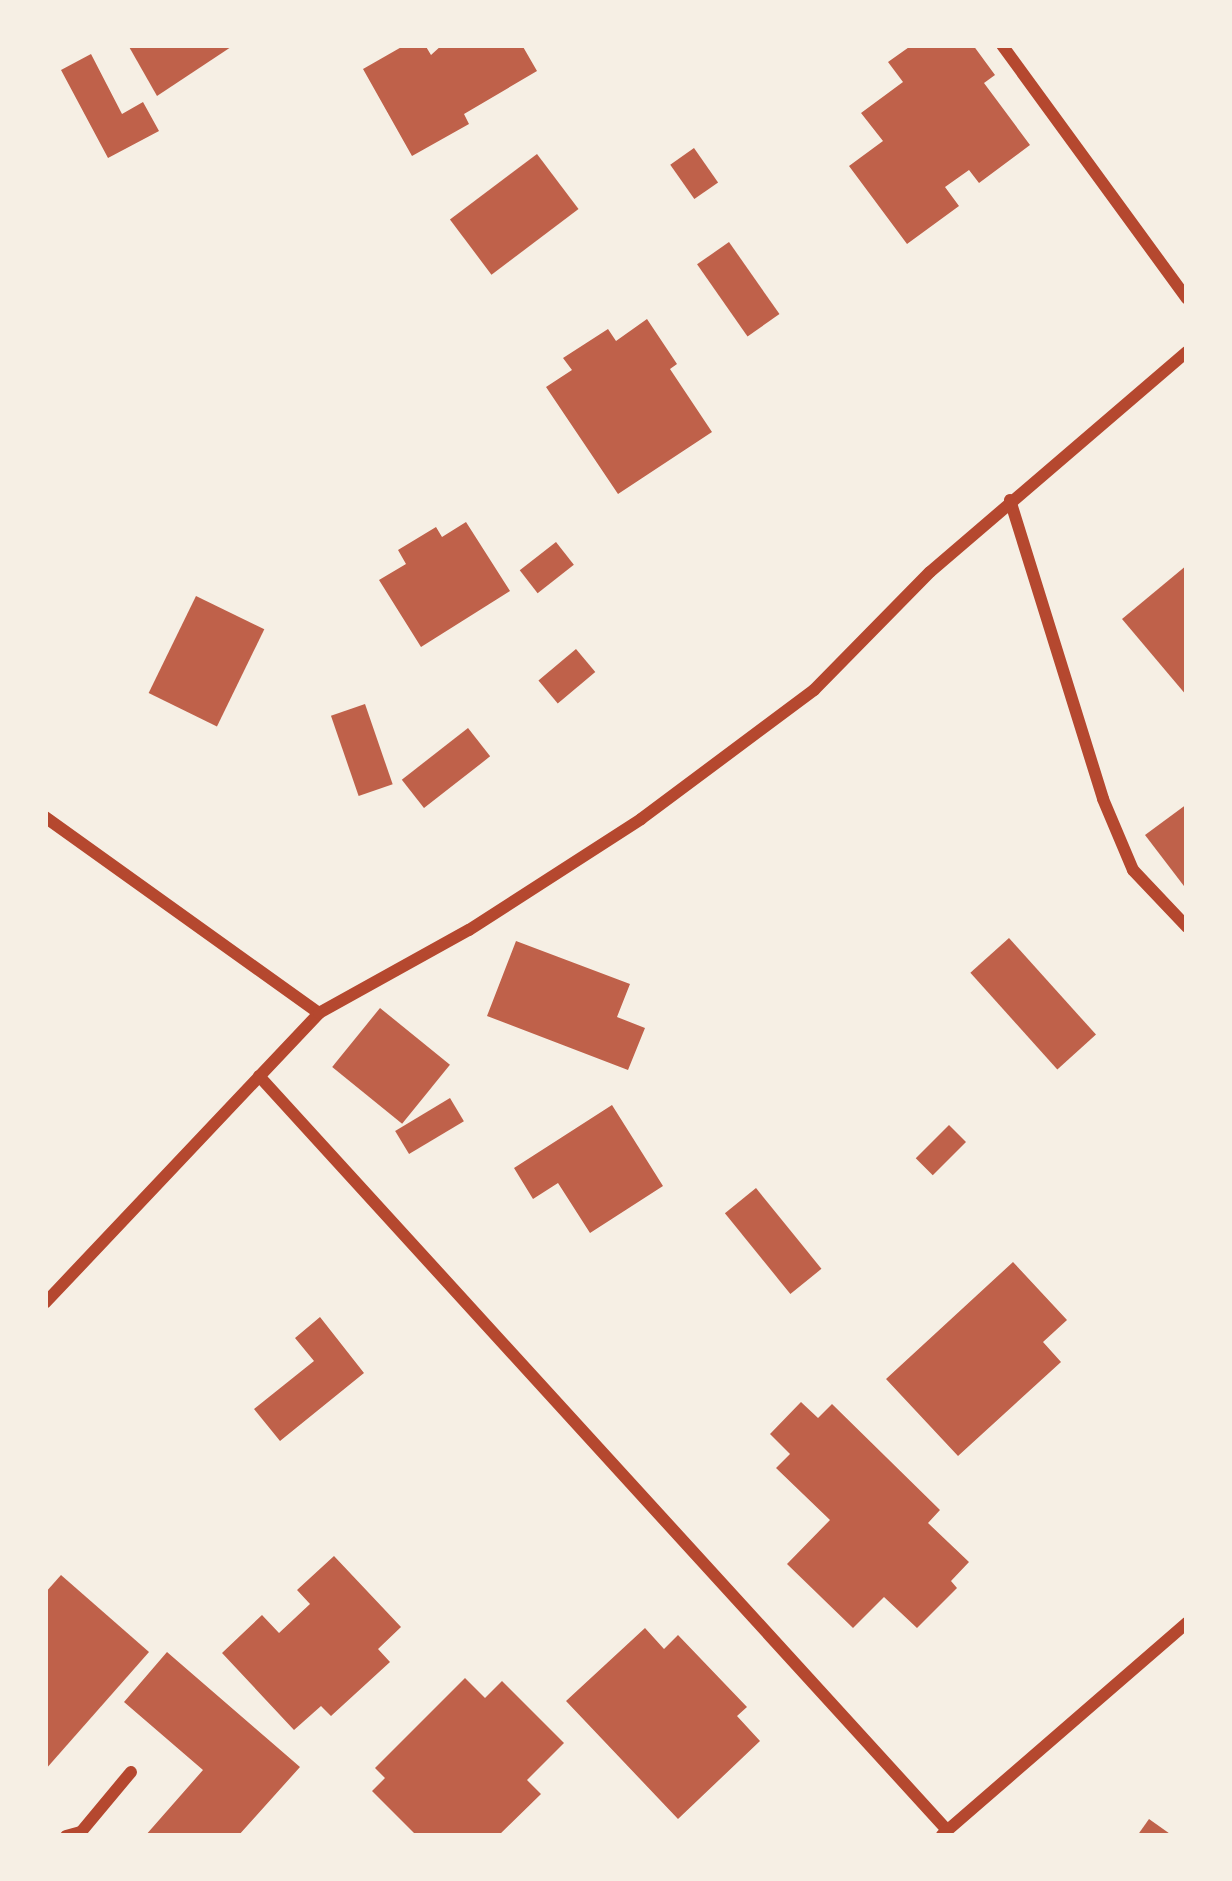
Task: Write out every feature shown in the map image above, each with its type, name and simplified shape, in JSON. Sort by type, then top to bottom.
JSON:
[{"type":"street","points":[[1002,45],[1187,299]]},
{"type":"street","points":[[45,1303],[319,1013],[470,930],[718,762],[814,690],[929,572],[1187,352]]},
{"type":"street","points":[[1010,500],[1102,799],[1133,870],[1187,927]]},
{"type":"street","points":[[45,817],[319,1013]]},
{"type":"street","points":[[259,1076],[944,1833],[1187,1623]]},
{"type":"street","points":[[66,1836],[81,1832],[131,1772]]},
{"type":"building","points":[[128,45],[234,45],[157,96]]},
{"type":"building","points":[[405,45],[425,45],[431,55],[442,45],[522,45],[537,71],[464,114],[469,124],[412,156],[363,69]]},
{"type":"building","points":[[912,45],[973,45],[995,75],[984,83],[1030,145],[979,183],[969,170],[945,187],[959,206],[907,244],[849,166],[883,141],[861,113],[903,82],[888,62]]},
{"type":"building","points":[[91,54],[122,114],[143,102],[159,131],[108,158],[61,70]]},
{"type":"building","points":[[694,148],[718,182],[694,199],[670,165]]},
{"type":"building","points":[[537,154],[579,209],[491,275],[450,220]]},
{"type":"building","points":[[729,242],[779,314],[748,336],[697,264]]},
{"type":"building","points":[[647,319],[677,364],[670,369],[712,432],[618,494],[546,387],[572,370],[563,358],[608,329],[616,341]]},
{"type":"building","points":[[466,522],[510,591],[421,647],[379,580],[406,564],[398,550],[436,527],[442,537]]},
{"type":"building","points":[[556,542],[574,565],[538,593],[520,570]]},
{"type":"building","points":[[1187,565],[1187,696],[1122,619]]},
{"type":"building","points":[[196,596],[264,629],[217,726],[149,693]]},
{"type":"building","points":[[576,649],[595,672],[558,703],[538,680]]},
{"type":"building","points":[[365,704],[393,784],[359,796],[331,716]]},
{"type":"building","points":[[468,728],[490,756],[424,808],[402,780]]},
{"type":"building","points":[[1187,804],[1187,890],[1145,835]]},
{"type":"building","points":[[1009,938],[1096,1035],[1057,1069],[970,973]]},
{"type":"building","points":[[516,941],[630,984],[617,1017],[645,1028],[628,1070],[487,1016]]},
{"type":"building","points":[[380,1008],[450,1065],[402,1124],[332,1067]]},
{"type":"building","points":[[450,1098],[464,1121],[409,1154],[395,1131]]},
{"type":"building","points":[[612,1105],[663,1186],[590,1233],[558,1183],[533,1199],[514,1168]]},
{"type":"building","points":[[949,1125],[966,1142],[933,1175],[916,1158]]},
{"type":"building","points":[[756,1188],[821,1269],[790,1294],[725,1213]]},
{"type":"building","points":[[1013,1262],[1067,1320],[1043,1342],[1061,1362],[958,1456],[886,1379]]},
{"type":"building","points":[[320,1317],[364,1373],[280,1441],[254,1409],[314,1361],[295,1338]]},
{"type":"building","points":[[801,1402],[818,1418],[832,1404],[940,1510],[928,1523],[969,1562],[951,1581],[957,1588],[917,1628],[884,1597],[853,1628],[787,1564],[830,1520],[776,1468],[790,1454],[770,1434]]},
{"type":"building","points":[[334,1556],[401,1627],[378,1649],[390,1662],[331,1716],[321,1706],[294,1730],[222,1653],[262,1615],[279,1633],[310,1604],[297,1590]]},
{"type":"building","points":[[61,1575],[149,1652],[45,1770],[45,1593]]},
{"type":"building","points":[[645,1628],[664,1649],[678,1635],[747,1707],[737,1716],[760,1741],[678,1819],[566,1701]]},
{"type":"building","points":[[167,1652],[300,1767],[238,1836],[145,1836],[203,1770],[124,1702]]},
{"type":"building","points":[[465,1678],[485,1698],[502,1681],[564,1743],[527,1780],[541,1794],[498,1836],[417,1836],[372,1791],[385,1778],[375,1768]]},
{"type":"building","points":[[1149,1819],[1173,1836],[1137,1836]]}]
